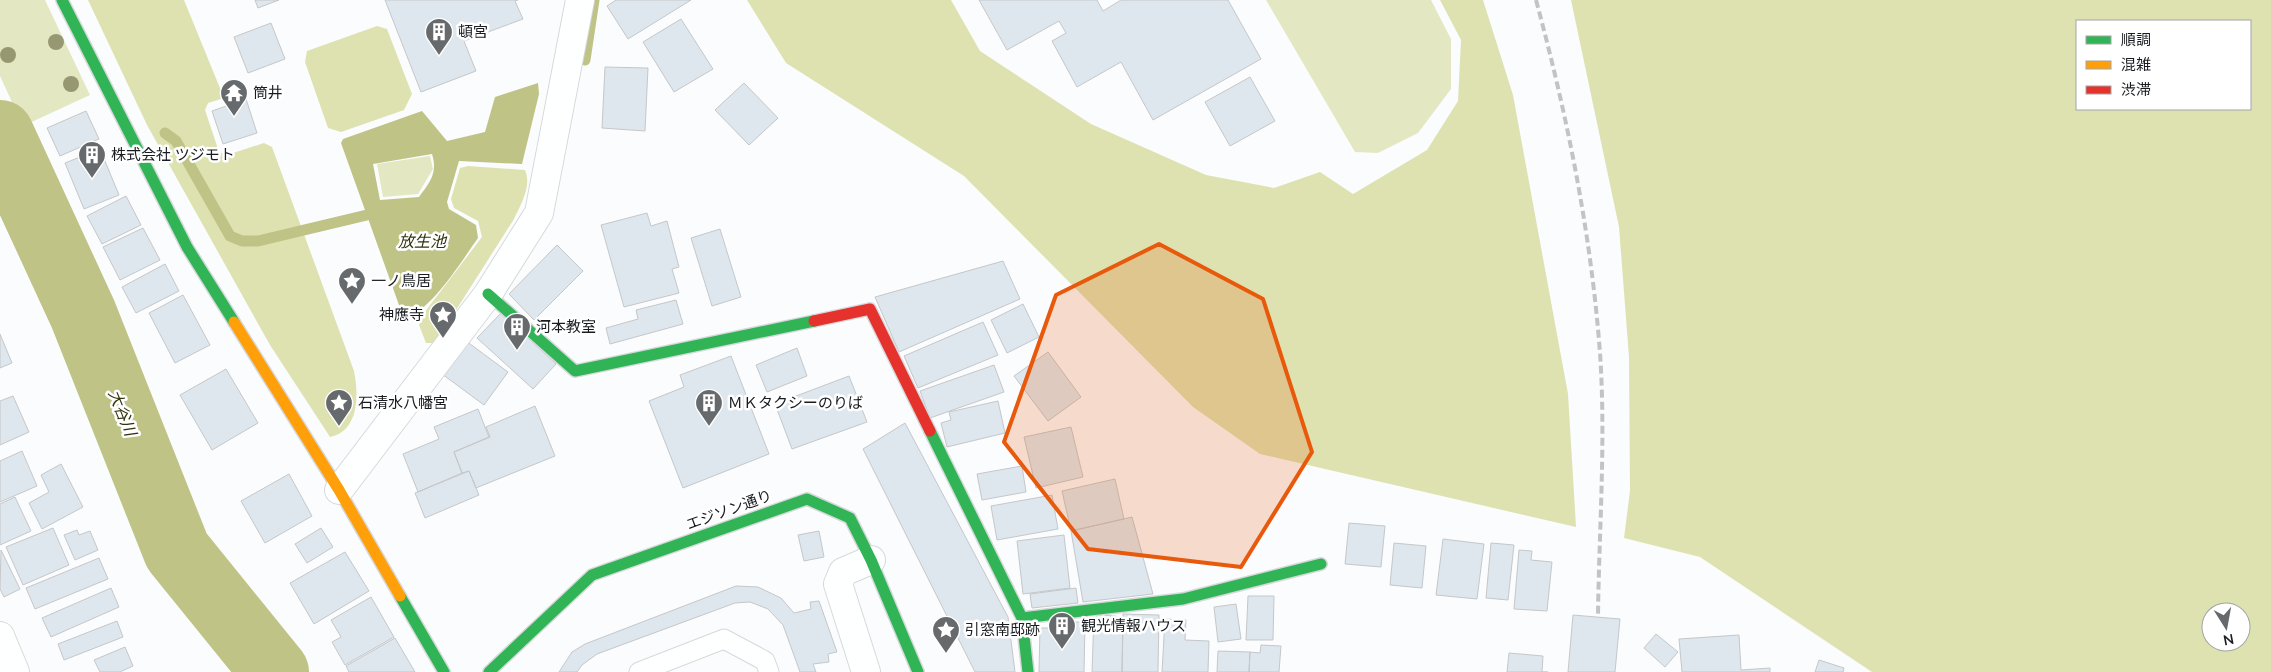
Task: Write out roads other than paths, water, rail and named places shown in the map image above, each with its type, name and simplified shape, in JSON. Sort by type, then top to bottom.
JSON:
[{"type":"street","points":[[62,0],[187,247],[339,490],[444,672]]},
{"type":"street","points":[[339,490],[488,294],[539,213],[580,0]]},
{"type":"street","points":[[488,294],[575,371],[870,309],[1022,618],[1028,672]]},
{"type":"street","name":"エジソン通り","points":[[489,672],[592,575],[807,499],[850,518],[871,560],[918,672]]},
{"type":"street","points":[[866,672],[838,584],[843,572],[871,560]]},
{"type":"street","points":[[1022,618],[1184,599],[1321,564]]},
{"type":"street","points":[[0,636],[15,672]]},
{"type":"lane","points":[[639,672],[724,639],[766,661],[769,672]]},
{"type":"water","name":"放生池","points":[[538,83],[539,94],[522,164],[459,161],[447,202],[449,209],[476,225],[478,238],[441,290],[432,299],[415,313],[404,311],[399,305],[341,143],[343,139],[422,111],[447,141],[485,132],[495,97]],"holes":[[[432,154],[434,161],[432,177],[419,197],[380,200],[373,164]]]},
{"type":"waterway","points":[[585,60],[594,0]]},
{"type":"waterway","points":[[165,133],[176,141],[230,236],[242,241],[258,241],[367,215]]},
{"type":"waterway","name":"大谷川","points":[[0,134],[83,314],[177,551],[275,672]]},
{"type":"railway","points":[[1536,0],[1568,131],[1591,263],[1596,308],[1602,386],[1602,485],[1598,617]]},
{"type":"place","name":"頓宮","points":[[439,56]]},
{"type":"place","name":"筒井","points":[[234,117]]},
{"type":"place","name":"株式会社 ツジモト","points":[[92,179]]},
{"type":"place","name":"一ノ鳥居","points":[[352,305]]},
{"type":"place","name":"神應寺","points":[[443,339]]},
{"type":"place","name":"河本教室","points":[[517,351]]},
{"type":"place","name":"石清水八幡宮","points":[[339,427]]},
{"type":"place","name":"ＭＫタクシーのりば","points":[[709,427]]},
{"type":"place","name":"観光情報ハウス","points":[[1062,650]]},
{"type":"place","name":"引窓南邸跡","points":[[946,654]]}]
